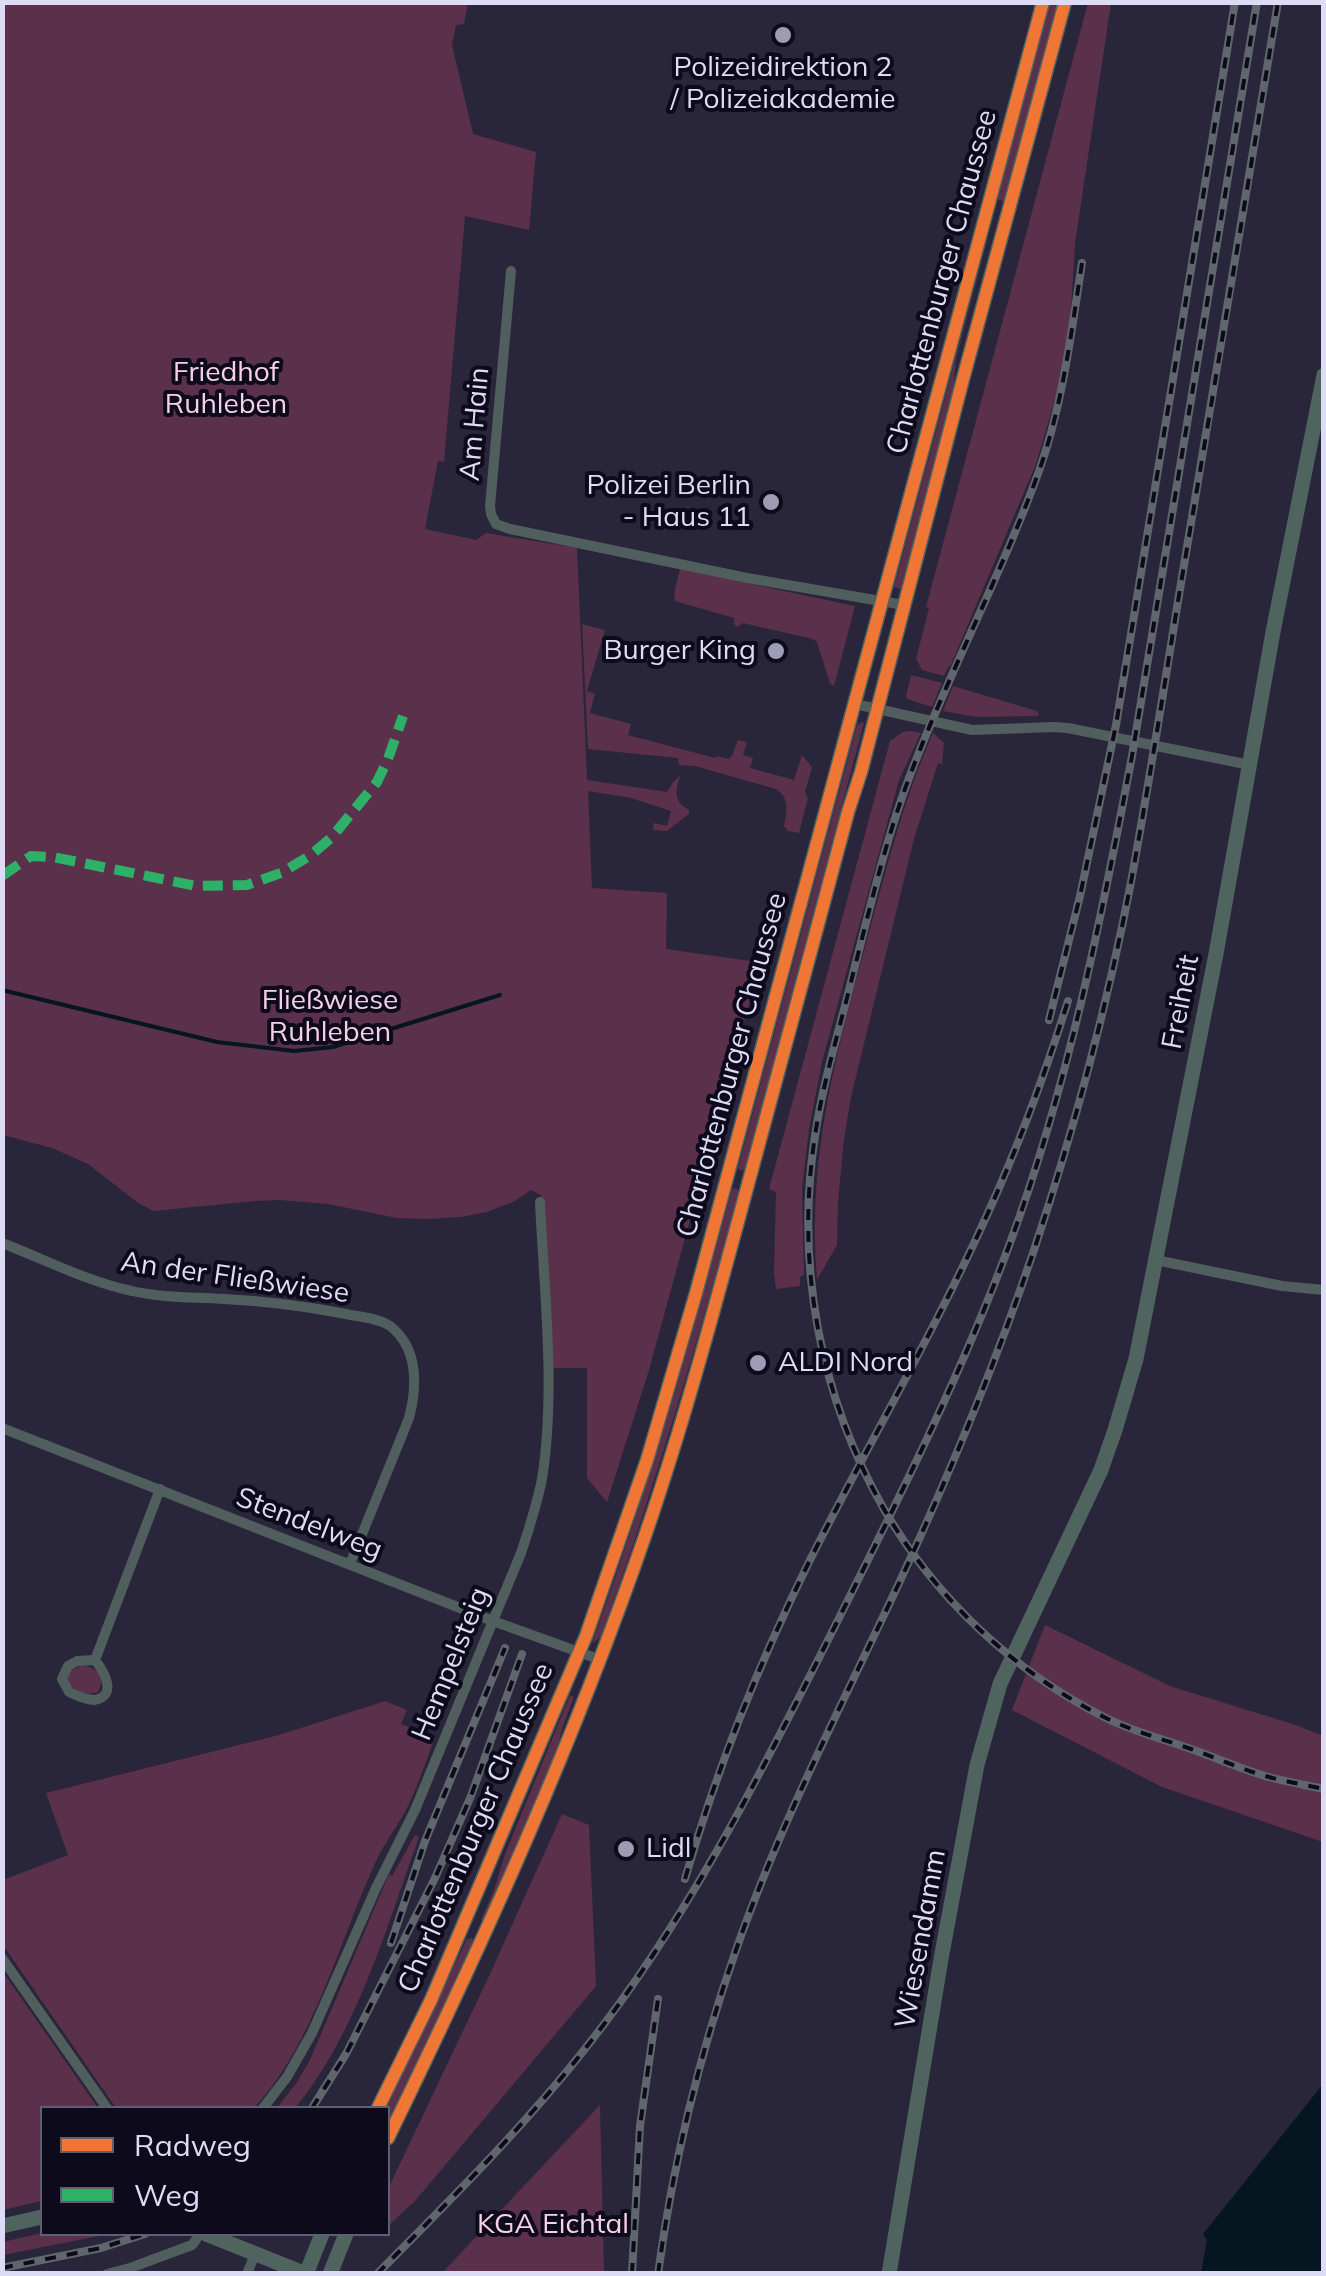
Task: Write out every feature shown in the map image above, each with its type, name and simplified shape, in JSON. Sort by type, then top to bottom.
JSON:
[{"type":"main road","name":"Charlottenburger Chaussee","points":[[379,2106],[452,1954],[578,1653],[621,1538],[680,1352],[1043,2]]},
{"type":"main road","name":"Charlottenburger Chaussee","points":[[390,2134],[515,1869],[600,1660],[688,1398],[878,709],[1065,2]]},
{"type":"main road","name":"Freiheit","points":[[1028,1621],[1071,1536],[1115,1430],[1136,1358],[1324,376]]},
{"type":"main road","name":"Wiesendamm","points":[[889,2274],[977,1765],[1000,1684],[1028,1621]]},
{"type":"main road","points":[[2,2226],[40,2217]]},
{"type":"main road","points":[[208,2236],[306,2274],[321,2236]]},
{"type":"main road","points":[[330,2274],[345,2236]]},
{"type":"street","name":"Am Hain","points":[[511,271],[490,506],[496,524],[747,578],[904,605]]},
{"type":"street","points":[[854,704],[972,730],[1068,728],[1250,765]]},
{"type":"street","name":"Hempelsteig","points":[[265,2106],[287,2077],[312,2033],[376,1888],[416,1810],[534,1514],[545,1452],[548,1368],[540,1202]]},
{"type":"street","name":"An der Fließwiese","points":[[2,1242],[132,1291],[306,1307],[384,1322],[392,1327],[409,1353],[414,1393],[409,1418],[350,1564]]},
{"type":"street","points":[[1156,1260],[1282,1286],[1324,1290]]},
{"type":"street","name":"Stendelweg","points":[[2,1428],[600,1660]]},
{"type":"street","points":[[95,1660],[160,1490]]},
{"type":"street","points":[[95,1660],[107,1676],[106,1692],[90,1700],[70,1692],[62,1679],[68,1666],[95,1660]]},
{"type":"street","points":[[2,1958],[106,2106]]},
{"type":"street","points":[[107,2274],[192,2245],[201,2236]]},
{"type":"street","points":[[247,2274],[255,2254]]},
{"type":"green space","points":[[2,3],[468,3],[464,24],[456,25],[452,45],[473,134],[536,152],[529,230],[465,216],[444,462],[438,461],[425,529],[476,540],[486,533],[577,548],[587,780],[667,792],[681,775],[677,795],[689,810],[667,831],[653,830],[654,823],[667,826],[671,811],[631,798],[588,791],[592,888],[667,893],[666,949],[764,963],[758,971],[649,1370],[607,1502],[587,1478],[587,1368],[548,1368],[541,1195],[531,1190],[487,1212],[427,1219],[280,1200],[153,1211],[88,1164],[52,1148],[3,1135]]},
{"type":"green space","points":[[1050,3],[1058,3],[1005,202],[997,199]]},
{"type":"green space","points":[[1088,3],[1111,3],[1075,243],[1070,329],[1060,382],[1036,464],[944,676],[922,670],[916,659],[929,608],[926,607]]},
{"type":"green space","points":[[987,242],[956,360],[953,393],[901,589],[894,587]]},
{"type":"green space","points":[[680,569],[855,606],[834,686],[813,639],[743,623],[737,627],[734,618],[675,601]]},
{"type":"green space","points":[[582,624],[605,630],[587,691],[595,694],[590,713],[631,724],[628,735],[715,758],[728,759],[738,740],[747,742],[743,755],[753,758],[750,768],[794,780],[802,755],[812,767],[799,833],[784,826],[785,801],[776,789],[679,765],[678,758],[588,749]]},
{"type":"green space","points":[[911,675],[942,683],[932,707],[907,699]]},
{"type":"green space","points":[[953,686],[1039,714],[976,717],[943,711]]},
{"type":"green space","points":[[862,722],[745,1169],[741,1171],[738,1168],[857,725]]},
{"type":"green space","points":[[910,731],[921,733],[899,780],[822,1062],[802,1188],[804,1275],[800,1277],[800,1286],[776,1289],[776,1192],[769,1189],[890,741]]},
{"type":"green space","points":[[933,733],[944,743],[942,764],[938,763],[914,839],[851,1097],[838,1202],[837,1245],[817,1280],[816,1190],[835,1064],[897,833]]},
{"type":"green space","points":[[732,1189],[739,1191],[657,1471],[601,1637],[592,1643],[684,1361]]},
{"type":"green space","points":[[1045,1625],[1170,1686],[1323,1736],[1323,1842],[1162,1787],[1012,1710]]},
{"type":"green space","points":[[83,1665],[99,1674],[98,1692],[81,1692],[67,1681],[69,1671]]},
{"type":"green space","points":[[570,1695],[574,1697],[554,1761],[485,1922],[481,1920],[505,1854]]},
{"type":"green space","points":[[385,1701],[407,1710],[401,1724],[435,1737],[411,1800],[365,1886],[311,2020],[276,2082],[256,2106],[115,2106],[3,1945],[3,1880],[68,1855],[46,1793],[279,1735]]},
{"type":"green space","points":[[562,1814],[589,1825],[596,1986],[415,2201],[390,2224],[390,2185]]},
{"type":"green space","points":[[415,1835],[419,1837],[382,1943],[336,2047],[297,2106],[279,2106],[310,2060],[389,1874],[392,1876]]},
{"type":"green space","points":[[467,1939],[474,1942],[390,2119],[387,2106]]},
{"type":"green space","points":[[3,1972],[97,2106],[40,2106],[40,2201],[3,2210]]},
{"type":"green space","name":"KGA Eichtal","points":[[600,2105],[604,2273],[442,2273]]},
{"type":"green space","points":[[40,2233],[99,2236],[3,2255],[3,2242]]},
{"type":"water","points":[[1323,2084],[1323,2273],[1201,2273],[1207,2240],[1203,2234]]},
{"type":"waterway","points":[[2,990],[217,1042],[294,1051],[333,1047],[500,995]]},
{"type":"railway","points":[[1049,1020],[1116,725],[1235,2]]},
{"type":"railway","points":[[377,2274],[564,2075],[623,1998],[687,1901],[746,1800],[851,1595],[924,1446],[1010,1243],[1066,1063],[1108,879],[1132,756],[1257,2]]},
{"type":"railway","points":[[658,2274],[689,2110],[736,1950],[792,1810],[919,1540],[988,1376],[1034,1250],[1088,1068],[1122,929],[1137,847],[1278,2]]},
{"type":"railway","points":[[1082,263],[1065,368],[1047,446],[1024,510],[900,802],[827,1075],[815,1136],[808,1233],[818,1330],[844,1423],[885,1511],[928,1573],[979,1629],[1039,1678],[1114,1722],[1259,1774],[1324,1789]]},
{"type":"railway","points":[[685,1879],[725,1756],[773,1638],[987,1215],[1031,1109],[1068,1001]]},
{"type":"railway","points":[[391,1943],[425,1841],[505,1648]]},
{"type":"railway","points":[[313,2106],[346,2054],[435,1878],[471,1796],[522,1654]]},
{"type":"railway","points":[[632,2274],[640,2126],[658,1999]]},
{"type":"railway","points":[[2,2268],[101,2248],[139,2236]]},
{"type":"marked path","points":[[2,876],[31,856],[196,886],[247,885],[281,873],[332,837],[377,782],[403,716]]},
{"type":"cycle path","points":[[379,2106],[431,2000],[586,1636],[647,1460],[696,1293],[1043,2]]},
{"type":"cycle path","points":[[390,2134],[558,1764],[618,1611],[672,1454],[861,772],[1065,2]]},
{"type":"place","name":"Polizeidirektion 2 / Polizeiakademie","points":[[783,35]]},
{"type":"place","name":"Polizei Berlin - Haus 11","points":[[771,502]]},
{"type":"place","name":"Burger King","points":[[776,651]]},
{"type":"place","name":"ALDI Nord","points":[[758,1363]]},
{"type":"place","name":"Lidl","points":[[626,1849]]},
{"type":"park label","name":"Friedhof Ruhleben","points":[[226,389]]},
{"type":"park label","name":"Fließwiese Ruhleben","points":[[330,1017]]}]
